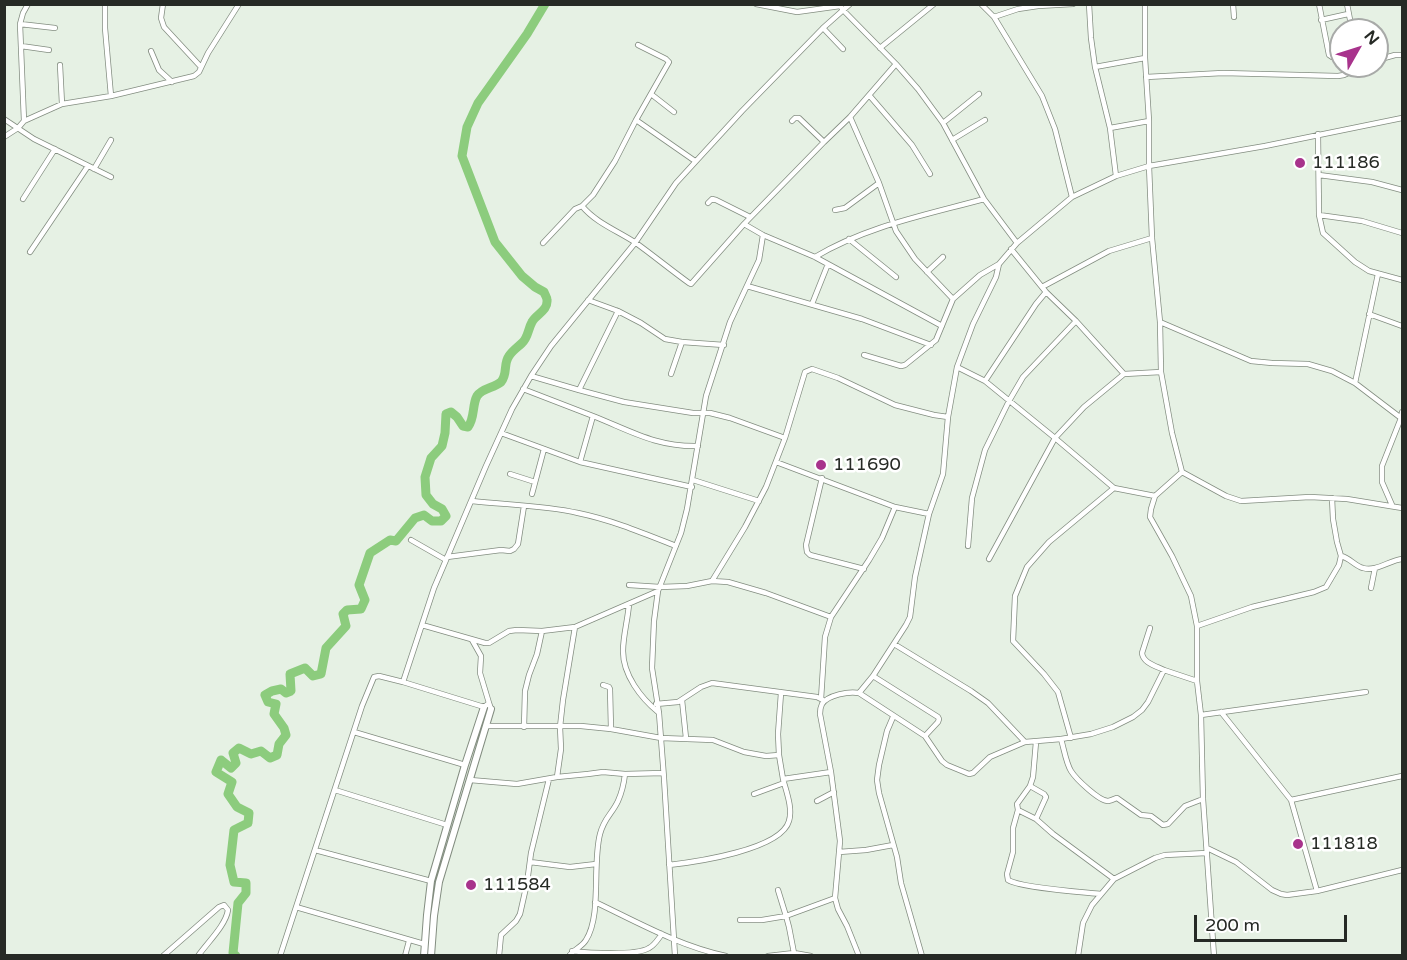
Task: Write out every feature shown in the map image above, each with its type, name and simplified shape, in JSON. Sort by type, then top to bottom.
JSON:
[{"type":"street","points":[[24,121],[20,24],[22,13],[28,4]]},
{"type":"street","points":[[105,4],[111,96]]},
{"type":"street","points":[[163,4],[161,18],[164,27],[201,67]]},
{"type":"street","points":[[4,137],[24,121],[62,104],[111,96],[194,76],[239,4]]},
{"type":"street","points":[[756,4],[797,12],[850,4]]},
{"type":"street","points":[[880,48],[934,4]]},
{"type":"street","points":[[981,4],[994,17],[1042,96],[1055,129],[1072,197]]},
{"type":"street","points":[[994,17],[1018,9],[1073,4]]},
{"type":"street","points":[[1089,4],[1095,67],[1110,128],[1116,176]]},
{"type":"street","points":[[1145,4],[1152,238],[1160,322],[1161,372],[1182,472],[1226,496],[1241,501],[1292,497],[1332,498],[1402,508]]},
{"type":"street","points":[[1233,4],[1234,17]]},
{"type":"street","points":[[1319,4],[1329,55]]},
{"type":"street","points":[[1347,4],[1349,18]]},
{"type":"street","points":[[403,682],[434,588],[501,433],[523,388],[551,346],[635,243],[676,183],[841,7]]},
{"type":"street","points":[[841,7],[918,89],[943,123],[984,199],[1017,243]]},
{"type":"street","points":[[1322,20],[1348,14]]},
{"type":"street","points":[[20,24],[55,28]]},
{"type":"street","points":[[823,28],[843,49]]},
{"type":"street","points":[[543,243],[574,209],[582,206],[593,195],[669,62],[638,45]]},
{"type":"street","points":[[21,46],[49,50]]},
{"type":"street","points":[[151,51],[159,70],[172,82]]},
{"type":"street","points":[[1095,67],[1145,58]]},
{"type":"street","points":[[60,64],[62,104]]},
{"type":"street","points":[[582,206],[603,224],[635,243],[691,284],[750,217],[850,117],[896,64]]},
{"type":"street","points":[[1146,77],[1223,73],[1329,76]]},
{"type":"street","points":[[651,94],[675,112]]},
{"type":"street","points":[[943,123],[979,94]]},
{"type":"street","points":[[869,95],[912,145],[930,174]]},
{"type":"street","points":[[850,117],[879,183],[896,231],[915,259],[953,299]]},
{"type":"street","points":[[792,121],[797,118],[802,120],[824,142]]},
{"type":"street","points":[[864,355],[903,366],[936,340],[953,299],[980,275],[999,264],[1017,243],[1072,197],[1116,176],[1149,166],[1265,146],[1402,118]]},
{"type":"street","points":[[4,119],[55,149],[111,177]]},
{"type":"street","points":[[636,120],[695,161]]},
{"type":"street","points":[[952,140],[985,120]]},
{"type":"street","points":[[1110,128],[1149,121]]},
{"type":"street","points":[[1318,134],[1319,215],[1325,236],[1362,266],[1378,274],[1402,280]]},
{"type":"street","points":[[30,252],[111,140]]},
{"type":"street","points":[[23,199],[55,149]]},
{"type":"street","points":[[1319,175],[1372,182],[1402,190]]},
{"type":"street","points":[[835,210],[845,208],[879,183]]},
{"type":"street","points":[[708,203],[712,199],[716,200],[750,217]]},
{"type":"street","points":[[815,257],[837,244],[892,223],[984,199]]},
{"type":"street","points":[[1319,215],[1362,221],[1402,233]]},
{"type":"street","points":[[744,224],[764,236],[815,257],[942,326]]},
{"type":"street","points":[[675,956],[661,738],[652,668],[654,621],[659,589],[676,546],[687,509],[706,396],[730,322],[759,260],[764,236]]},
{"type":"street","points":[[1042,287],[1109,251],[1152,238]]},
{"type":"street","points":[[849,239],[896,277]]},
{"type":"street","points":[[1011,249],[1046,292],[1124,374]]},
{"type":"street","points":[[927,272],[943,258]]},
{"type":"street","points":[[812,304],[828,264]]},
{"type":"street","points":[[859,693],[873,676],[910,617],[915,577],[929,514],[943,474],[948,417],[957,367],[973,324],[996,277],[999,264]]},
{"type":"street","points":[[1355,383],[1378,274]]},
{"type":"street","points":[[747,286],[862,319],[931,345]]},
{"type":"street","points":[[985,381],[1046,292]]},
{"type":"street","points":[[588,300],[618,311],[665,339],[724,345]]},
{"type":"street","points":[[579,390],[618,311]]},
{"type":"street","points":[[1369,314],[1402,326]]},
{"type":"street","points":[[968,546],[972,498],[986,450],[1009,401],[1023,377],[1076,321]]},
{"type":"street","points":[[1160,322],[1251,361],[1308,364],[1332,371],[1355,383],[1402,416],[1382,466],[1382,482],[1392,505]]},
{"type":"street","points":[[671,374],[682,342]]},
{"type":"street","points":[[957,367],[985,381],[1114,488],[1155,496]]},
{"type":"street","points":[[712,581],[766,487],[785,438],[805,372],[812,369],[838,378],[895,405],[948,417]]},
{"type":"street","points":[[989,559],[1055,438],[1084,407],[1124,374],[1161,372]]},
{"type":"street","points":[[531,376],[624,402],[693,413],[710,413],[785,438]]},
{"type":"street","points":[[523,388],[654,441],[682,446],[698,446]]},
{"type":"street","points":[[580,462],[593,416]]},
{"type":"street","points":[[501,433],[580,462],[692,487]]},
{"type":"street","points":[[532,494],[544,449]]},
{"type":"street","points":[[776,462],[895,507],[929,514]]},
{"type":"street","points":[[1182,472],[1155,496],[1150,517],[1191,596],[1197,626],[1197,681],[1201,715],[1203,799],[1214,956]]},
{"type":"street","points":[[510,474],[535,482]]},
{"type":"street","points":[[822,478],[806,545],[807,552],[810,555],[864,569]]},
{"type":"street","points":[[693,480],[759,501]]},
{"type":"street","points":[[1071,738],[1058,692],[1013,641],[1015,596],[1027,567],[1035,557],[1049,542],[1114,488]]},
{"type":"street","points":[[1197,626],[1252,606],[1326,587],[1339,565],[1341,556],[1336,542],[1332,498]]},
{"type":"street","points":[[472,501],[577,512],[628,526],[676,546]]},
{"type":"street","points":[[411,540],[446,559],[501,550],[510,551],[518,544],[524,506]]},
{"type":"street","points":[[859,956],[835,898],[839,830],[820,714],[823,700],[825,637],[831,617],[864,569],[882,538],[895,507]]},
{"type":"street","points":[[1341,556],[1367,569],[1402,559]]},
{"type":"street","points":[[1371,588],[1375,568]]},
{"type":"street","points":[[629,585],[659,589],[712,581],[728,582],[831,617]]},
{"type":"street","points":[[422,625],[487,644],[509,631],[542,632],[575,627],[659,589]]},
{"type":"street","points":[[629,604],[623,651],[625,667],[641,694],[658,713]]},
{"type":"street","points":[[557,777],[561,749],[560,727],[575,627]]},
{"type":"street","points":[[1150,628],[1142,653],[1146,661],[1164,670],[1197,681]]},
{"type":"street","points":[[524,726],[525,691],[542,632]]},
{"type":"street","points":[[430,956],[439,882],[486,726],[488,706],[480,673],[481,656],[472,640]]},
{"type":"street","points":[[894,644],[988,703],[1024,742]]},
{"type":"street","points":[[657,704],[678,702],[701,687],[712,683],[823,700],[853,692],[859,693],[925,736],[942,761],[969,774],[990,757],[1024,742],[1091,734],[1133,717],[1148,702],[1164,670]]},
{"type":"street","points":[[280,956],[362,706],[374,677],[379,676],[403,682],[488,706]]},
{"type":"street","points":[[873,676],[938,717],[938,722],[925,736]]},
{"type":"street","points":[[603,685],[610,689],[611,729]]},
{"type":"street","points":[[1201,715],[1366,692]]},
{"type":"street","points":[[669,865],[699,862],[728,855],[767,841],[787,826],[790,811],[779,755],[778,734],[781,693]]},
{"type":"street","points":[[682,700],[686,738]]},
{"type":"street","points":[[424,956],[431,881],[465,765],[488,706]]},
{"type":"street","points":[[1221,712],[1291,800],[1317,891]]},
{"type":"street","points":[[893,717],[887,731],[877,780],[897,857],[901,883],[922,956]]},
{"type":"street","points":[[486,726],[580,726],[611,729],[661,738],[713,740],[744,752],[766,756],[779,755]]},
{"type":"street","points":[[354,732],[465,765]]},
{"type":"street","points":[[1061,739],[1070,770],[1078,781],[1106,801],[1117,798],[1141,815],[1151,816],[1162,825],[1167,825],[1183,808],[1203,799]]},
{"type":"street","points":[[1036,742],[1035,763],[1030,786],[1017,804],[1008,880],[1035,886],[1101,894]]},
{"type":"street","points":[[470,780],[517,784],[603,772],[663,773]]},
{"type":"street","points":[[754,794],[784,781],[831,772]]},
{"type":"street","points":[[570,953],[585,941],[590,932],[594,918],[596,864],[600,836],[607,816],[619,799],[626,774]]},
{"type":"street","points":[[1291,800],[1402,776]]},
{"type":"street","points":[[499,956],[501,935],[520,914],[549,779]]},
{"type":"street","points":[[1030,786],[1046,797],[1036,819]]},
{"type":"street","points":[[335,790],[447,825]]},
{"type":"street","points":[[817,801],[834,792]]},
{"type":"street","points":[[1018,810],[1036,819],[1114,879]]},
{"type":"street","points":[[839,852],[893,845]]},
{"type":"street","points":[[315,850],[431,881]]},
{"type":"street","points":[[1078,956],[1083,923],[1092,905],[1114,879],[1155,858],[1166,855],[1207,851],[1236,862],[1272,890],[1287,895],[1317,891],[1402,870]]},
{"type":"street","points":[[530,862],[570,867],[596,864]]},
{"type":"street","points":[[436,865],[443,867]]},
{"type":"street","points":[[778,890],[794,953]]},
{"type":"street","points":[[741,920],[762,920],[786,916],[835,898]]},
{"type":"street","points":[[595,902],[662,934],[704,951],[726,956]]},
{"type":"street","points":[[163,956],[224,905],[228,910],[224,921],[198,956]]},
{"type":"street","points":[[296,907],[424,944]]},
{"type":"street","points":[[570,953],[643,951],[653,945],[662,934]]},
{"type":"street","points":[[405,956],[409,941]]},
{"type":"street","points":[[768,956],[794,953],[811,956]]},
{"type":"waterway","points":[[236,956],[233,953],[238,903],[246,893],[246,883],[234,882],[230,865],[234,830],[248,823],[249,813],[237,807],[228,794],[232,782],[216,772],[221,760],[231,768],[236,763],[233,753],[239,748],[251,754],[261,751],[270,758],[277,755],[279,744],[286,735],[274,714],[276,704],[268,702],[265,695],[281,689],[286,693],[291,691],[290,674],[305,668],[313,676],[321,674],[326,648],[346,626],[343,614],[347,610],[361,609],[365,600],[359,585],[370,553],[390,540],[396,541],[415,518],[424,515],[432,521],[441,521],[446,516],[442,509],[433,504],[426,495],[425,477],[431,458],[442,446],[446,414],[451,412],[463,426],[468,427],[472,420],[477,396],[501,382],[509,356],[524,341],[532,322],[547,304],[544,292],[522,276],[495,242],[462,156],[467,127],[478,103],[527,34],[545,4]]},
{"type":"place","name":"111186","points":[[1300,163]]},
{"type":"place","name":"111690","points":[[821,465]]},
{"type":"place","name":"111818","points":[[1298,844]]},
{"type":"place","name":"111584","points":[[471,885]]}]
